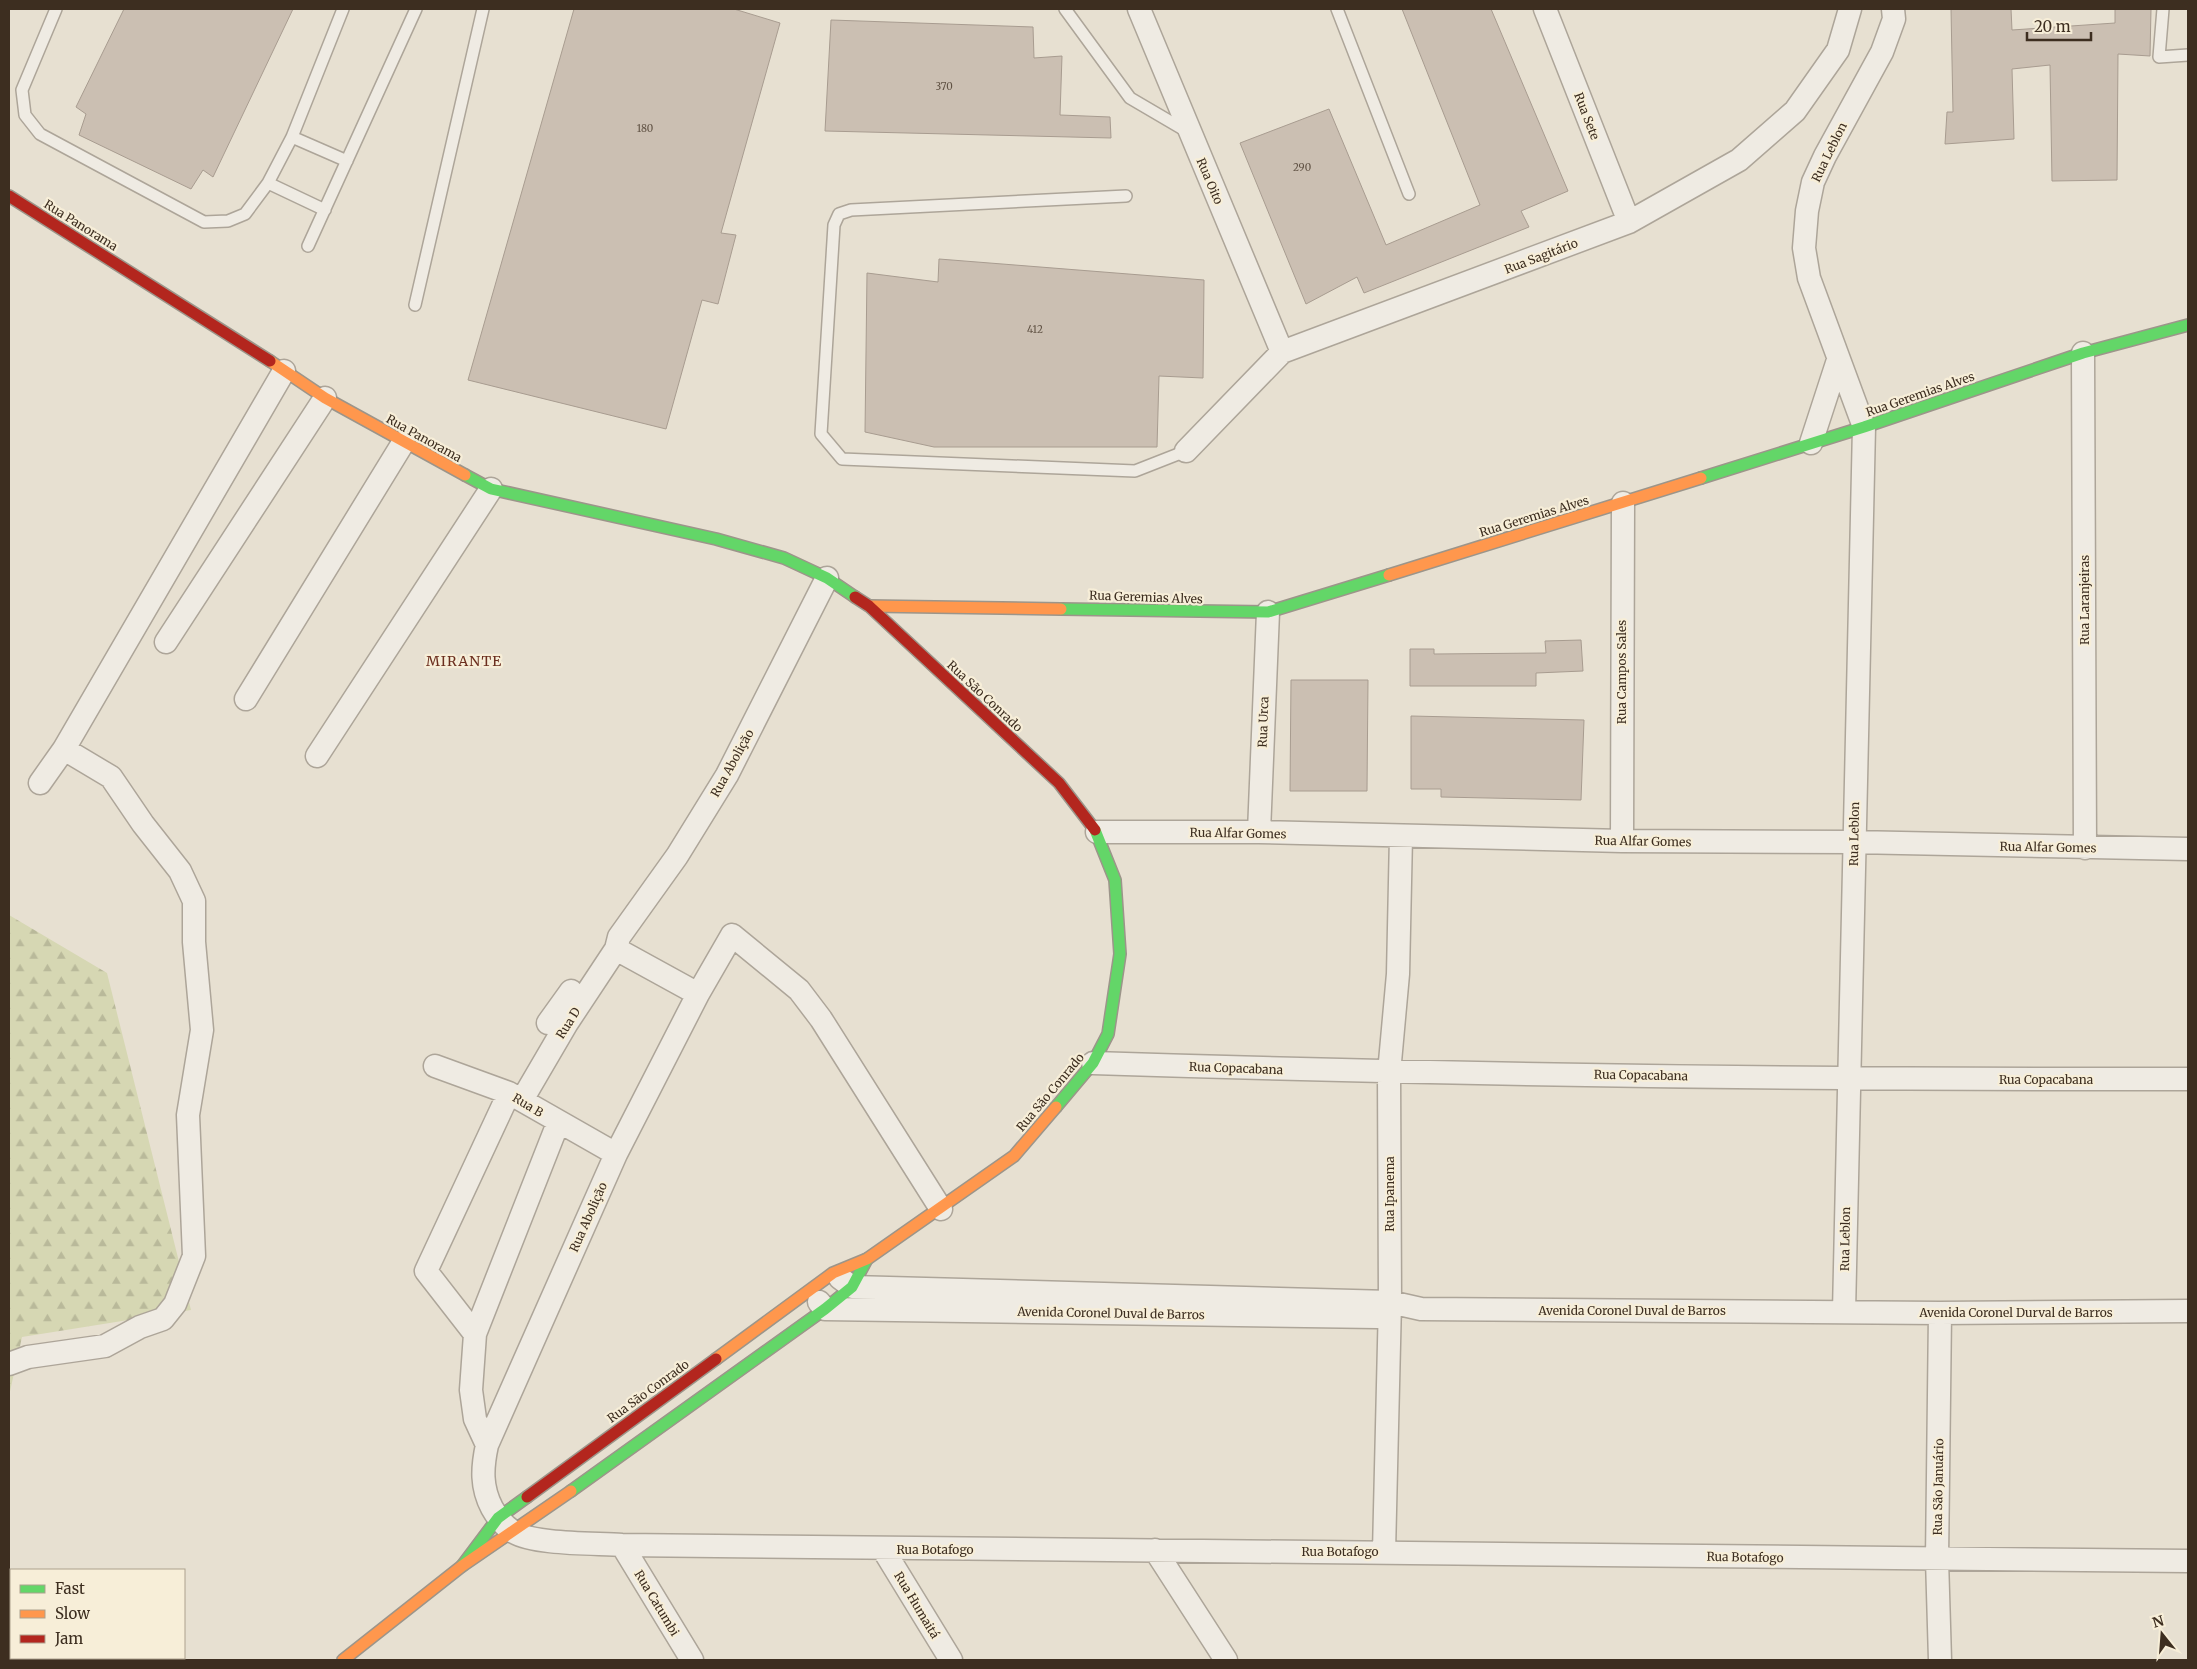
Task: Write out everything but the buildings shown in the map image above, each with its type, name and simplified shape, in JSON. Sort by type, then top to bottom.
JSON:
[{"type":"street","name":"Rua Oito","points":[[1139,9],[1282,352]]},
{"type":"street","name":"Rua Sete","points":[[1545,9],[1629,222]]},
{"type":"street","name":"Rua Sagitário","points":[[1186,451],[1282,352],[1629,222],[1739,160],[1795,111],[1838,50],[1850,9]]},
{"type":"street","name":"Rua Leblon","points":[[1844,1312],[1853,842],[1864,427],[1809,278],[1804,248],[1807,211],[1813,182],[1825,156],[1882,52],[1894,19],[1893,9]]},
{"type":"street","name":"Rua Panorama","points":[[9,196],[325,398],[403,443],[491,488],[716,539],[784,558],[827,578],[869,606]]},
{"type":"street","name":"Rua Geremias Alves","points":[[869,606],[1268,612],[1864,427],[2083,353],[2188,324]]},
{"type":"street","name":"Rua Laranjeiras","points":[[2083,353],[2085,848]]},
{"type":"street","points":[[1811,443],[1838,360]]},
{"type":"street","points":[[40,783],[64,749],[284,371]]},
{"type":"street","points":[[166,642],[325,398]]},
{"type":"street","points":[[246,699],[403,443]]},
{"type":"street","points":[[317,756],[491,488]]},
{"type":"street","name":"Rua Campos Sales","points":[[1622,841],[1623,503]]},
{"type":"street","name":"Rua Abolição","points":[[548,1023],[603,947],[617,943],[677,856],[728,775],[827,578]]},
{"type":"street","name":"Rua São Conrado","points":[[343,1660],[462,1566],[505,1525],[808,1291],[833,1273],[867,1259],[942,1209],[1014,1156],[1093,1063],[1108,1034],[1120,954],[1116,880],[1098,832],[1059,783],[869,606]]},
{"type":"street","name":"Rua Urca","points":[[1259,832],[1268,612]]},
{"type":"street","points":[[9,1364],[28,1357],[105,1346],[140,1327],[163,1319],[176,1304],[194,1256],[188,1114],[202,1030],[194,942],[194,901],[180,871],[143,824],[111,777],[64,749]]},
{"type":"street","name":"Rua Alfar Gomes","points":[[1098,832],[1259,832],[1622,841],[1853,842],[2188,849]]},
{"type":"street","name":"Rua Ipanema","points":[[1384,1552],[1390,1309],[1389,1073],[1398,974],[1401,836]]},
{"type":"street","name":"Rua Abolição","points":[[505,1525],[483,1484],[482,1465],[487,1445],[616,1154],[698,994],[732,935],[800,990],[821,1019],[942,1209]]},
{"type":"street","points":[[617,943],[698,994]]},
{"type":"street","name":"Rua D","points":[[516,1096],[567,1023],[617,943]]},
{"type":"street","name":"Rua Copacabana","points":[[1093,1063],[1389,1073],[1848,1079],[2188,1079]]},
{"type":"street","name":"Rua B","points":[[435,1066],[516,1096],[558,1123],[616,1154]]},
{"type":"street","points":[[475,1334],[426,1271],[516,1096]]},
{"type":"street","points":[[487,1445],[475,1419],[471,1390],[475,1334],[558,1123]]},
{"type":"street","name":"Rua São Conrado","points":[[462,1566],[505,1525],[826,1309],[852,1287],[867,1259]]},
{"type":"street","points":[[833,1273],[852,1287]]},
{"type":"street","name":"Avenida Coronel Duval de Barros","points":[[852,1287],[949,1300]]},
{"type":"street","points":[[808,1291],[826,1309]]},
{"type":"street","name":"Avenida Coronel Duval de Barros","points":[[826,1309],[949,1300],[1390,1309],[1844,1312]]},
{"type":"street","name":"Avenida Coronel Durval de Barros","points":[[1844,1312],[1940,1314],[2188,1311]]},
{"type":"street","name":"Rua São Januário","points":[[1940,1314],[1937,1559],[1940,1660]]},
{"type":"street","name":"Rua Botafogo","points":[[505,1525],[535,1539],[622,1545],[2188,1561]]},
{"type":"street","name":"Rua Catumbi","points":[[622,1545],[692,1660]]},
{"type":"street","name":"Rua Humaitá","points":[[884,1549],[952,1660]]},
{"type":"street","points":[[1155,1550],[1226,1660]]},
{"type":"lane","points":[[56,9],[22,90],[25,115],[40,134],[204,222],[228,221],[245,214],[268,183],[292,137],[343,9]]},
{"type":"lane","points":[[308,246],[416,9]]},
{"type":"lane","points":[[415,304],[483,9]]},
{"type":"lane","points":[[1065,9],[1130,98],[1189,132]]},
{"type":"lane","points":[[1337,9],[1409,194]]},
{"type":"lane","points":[[2163,9],[2159,57],[2188,55]]},
{"type":"lane","points":[[292,137],[347,161]]},
{"type":"lane","points":[[268,183],[324,210]]},
{"type":"lane","points":[[1126,196],[851,210],[839,214],[834,225],[821,434],[842,459],[852,460],[1136,472],[1186,451]]},
{"type":"green space","points":[[9,915],[107,973],[191,1310],[22,1337],[9,1396]]},
{"type":"traffic: fast","points":[[1701,478],[1864,427],[2083,353],[2188,325]]},
{"type":"traffic: fast","points":[[465,475],[491,489],[716,539],[784,558],[827,578],[855,597]]},
{"type":"traffic: fast","points":[[1061,609],[1268,612],[1389,575]]},
{"type":"traffic: fast","points":[[1056,1107],[1093,1063],[1108,1034],[1120,954],[1115,880],[1095,830]]},
{"type":"traffic: fast","points":[[571,1491],[825,1309],[852,1287],[867,1259]]},
{"type":"traffic: fast","points":[[462,1566],[498,1518],[527,1497]]},
{"type":"traffic: slow","points":[[270,361],[325,398],[465,475]]},
{"type":"traffic: slow","points":[[1389,575],[1701,478]]},
{"type":"traffic: slow","points":[[869,606],[1061,609]]},
{"type":"traffic: slow","points":[[716,1359],[833,1273],[867,1259],[1014,1156],[1056,1107]]},
{"type":"traffic: slow","points":[[343,1660],[462,1566],[571,1491]]},
{"type":"traffic: jam","points":[[9,196],[270,361]]},
{"type":"traffic: jam","points":[[855,597],[869,606],[1059,783],[1095,830]]},
{"type":"traffic: jam","points":[[527,1497],[716,1359]]},
{"type":"district","name":"MIRANTE","points":[[464,661]]}]
